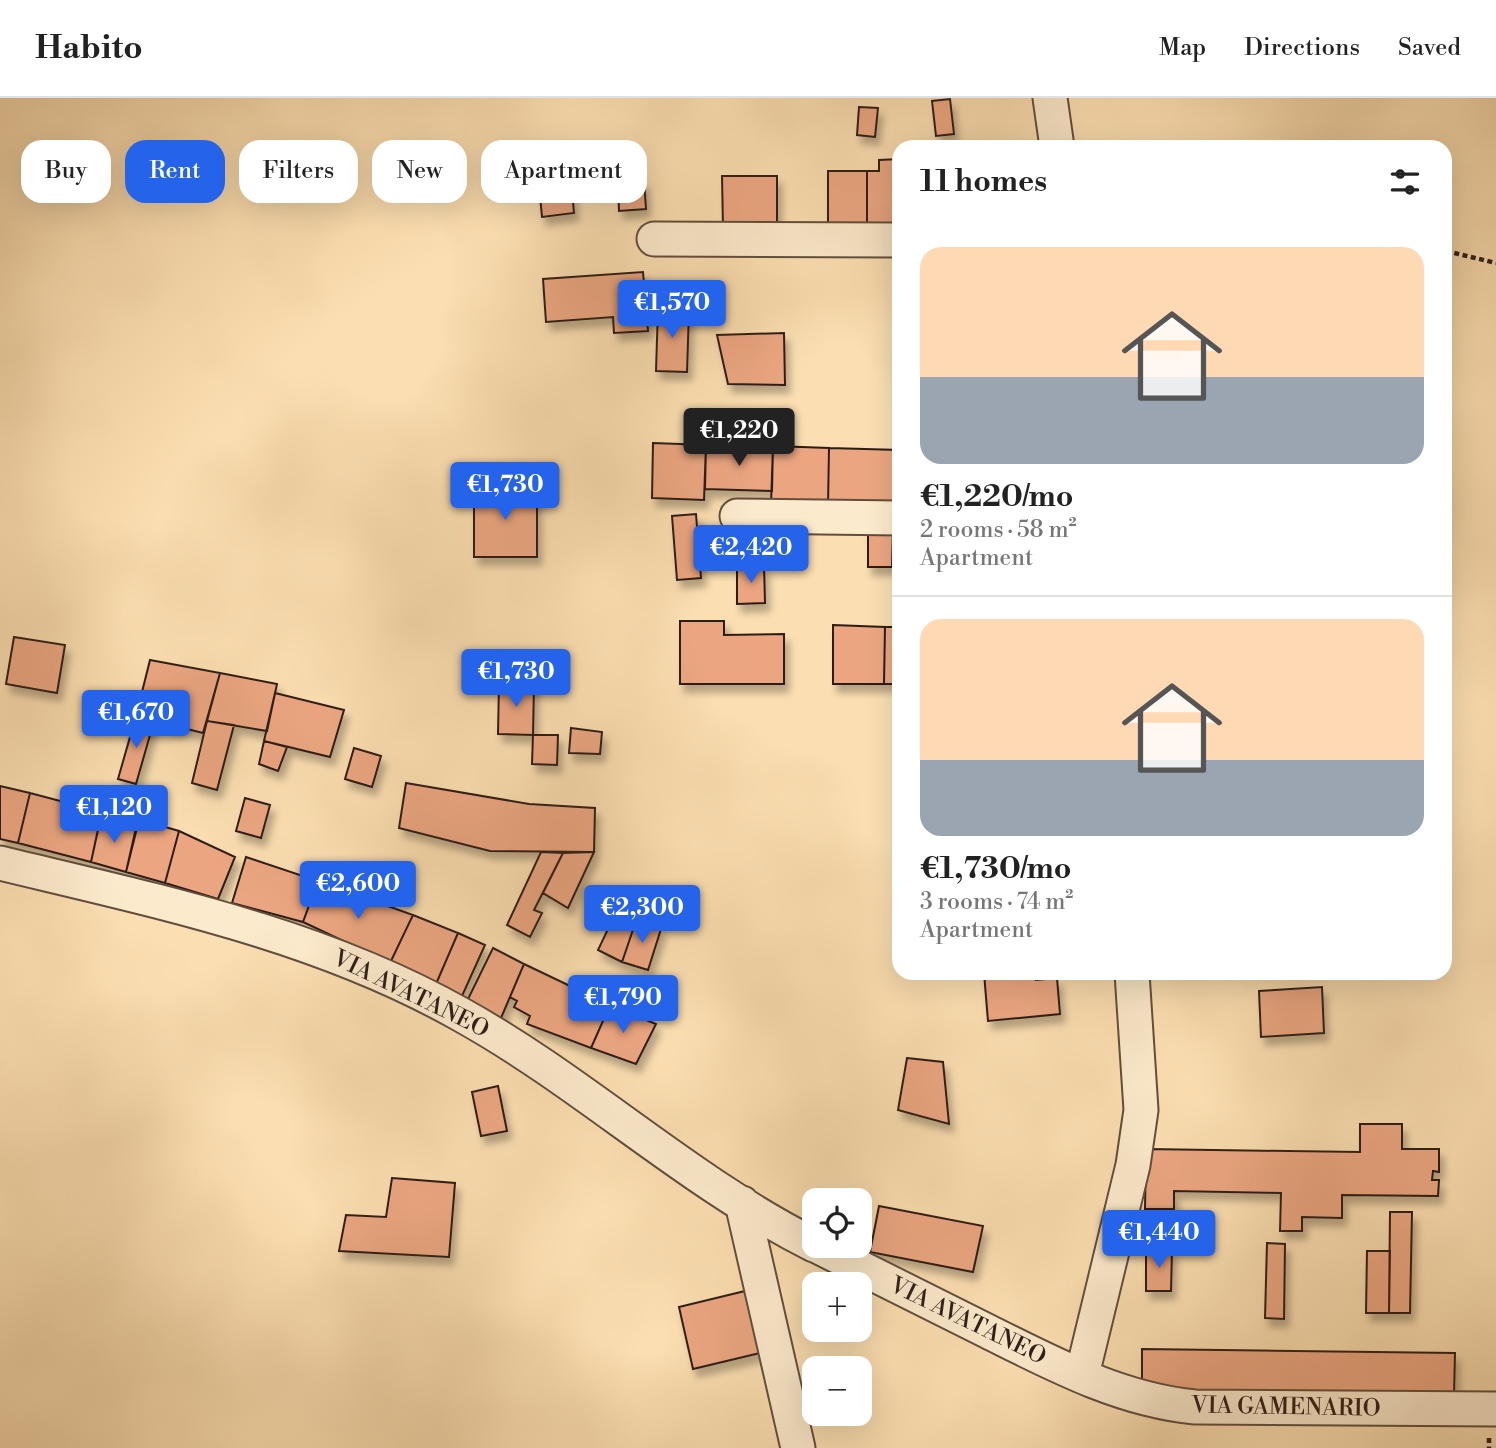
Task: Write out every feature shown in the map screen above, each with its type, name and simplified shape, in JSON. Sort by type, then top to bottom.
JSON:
[{"type":"street","points":[[1050,98],[1056,140]]},
{"type":"street","points":[[654,239],[892,240]]},
{"type":"street","points":[[737,516],[892,519]]},
{"type":"street","name":"VIA AVATANEO","points":[[0,863],[195,911],[297,941],[417,992],[504,1040],[742,1203],[802,1238]]},
{"type":"street","points":[[1082,1374],[1133,1165],[1142,1110],[1133,980]]},
{"type":"street","points":[[742,1203],[798,1448]]},
{"type":"street","name":"VIA AVATANEO","points":[[841,1258],[1039,1357],[1082,1374]]},
{"type":"street","name":"VIA GAMENARIO","points":[[1082,1374],[1160,1404],[1195,1407],[1496,1409]]},
{"type":"path","points":[[1452,252],[1496,263]]},
{"type":"building","points":[[950,99],[954,134],[936,136],[932,101]]},
{"type":"building","points":[[859,107],[878,108],[875,137],[857,135]]},
{"type":"building","points":[[892,159],[892,231],[867,231],[867,171],[879,171],[879,160]]},
{"type":"building","points":[[828,171],[867,171],[867,225],[828,225]]},
{"type":"building","points":[[722,176],[777,176],[777,228],[723,228]]},
{"type":"building","points":[[541,203],[573,203],[574,213],[542,217]]},
{"type":"building","points":[[619,203],[646,203],[646,209],[619,211]]},
{"type":"building","points":[[643,272],[648,331],[614,333],[613,317],[546,322],[543,279]]},
{"type":"building","points":[[658,308],[689,310],[687,372],[656,371]]},
{"type":"building","points":[[784,333],[785,385],[728,384],[717,335]]},
{"type":"building","points":[[653,443],[706,445],[704,500],[652,498]]},
{"type":"building","points":[[706,445],[773,446],[772,491],[705,489]]},
{"type":"building","points":[[773,446],[829,448],[828,506],[771,504]]},
{"type":"building","points":[[829,448],[892,450],[892,507],[828,506]]},
{"type":"building","points":[[474,487],[537,488],[537,557],[474,557]]},
{"type":"building","points":[[696,514],[701,578],[677,580],[672,516]]},
{"type":"building","points":[[868,527],[892,527],[892,567],[868,567]]},
{"type":"building","points":[[764,566],[765,603],[737,604],[737,567]]},
{"type":"building","points":[[680,621],[724,621],[724,635],[784,634],[784,684],[680,684]]},
{"type":"building","points":[[833,625],[885,627],[884,684],[833,684]]},
{"type":"building","points":[[885,627],[892,627],[892,684],[884,684]]},
{"type":"building","points":[[14,637],[65,645],[57,693],[6,684]]},
{"type":"building","points":[[150,660],[220,673],[203,733],[136,716]]},
{"type":"building","points":[[220,673],[277,684],[267,731],[207,721]]},
{"type":"building","points":[[499,683],[534,684],[533,735],[498,734]]},
{"type":"building","points":[[275,693],[344,710],[330,757],[264,741]]},
{"type":"building","points":[[136,716],[154,721],[136,784],[118,779]]},
{"type":"building","points":[[207,721],[234,725],[217,790],[192,783]]},
{"type":"building","points":[[571,728],[602,732],[600,754],[569,753]]},
{"type":"building","points":[[533,735],[558,735],[557,765],[532,764]]},
{"type":"building","points":[[264,741],[287,747],[278,771],[259,764]]},
{"type":"building","points":[[354,748],[381,756],[372,787],[345,779]]},
{"type":"building","points":[[406,783],[529,804],[595,808],[594,852],[490,851],[399,828]]},
{"type":"building","points":[[0,786],[30,793],[18,843],[0,839]]},
{"type":"building","points":[[30,793],[102,812],[91,862],[18,843]]},
{"type":"building","points":[[245,798],[270,805],[261,838],[236,831]]},
{"type":"building","points":[[138,819],[179,831],[165,883],[126,872]]},
{"type":"building","points":[[100,820],[137,828],[126,872],[91,862]]},
{"type":"building","points":[[179,831],[235,857],[218,899],[165,883]]},
{"type":"building","points":[[541,852],[563,853],[534,910],[542,913],[530,937],[507,925]]},
{"type":"building","points":[[594,852],[568,908],[543,893],[563,853]]},
{"type":"building","points":[[246,857],[318,881],[303,922],[232,903]]},
{"type":"building","points":[[318,881],[413,915],[390,963],[303,922]]},
{"type":"building","points":[[618,908],[637,918],[622,962],[598,950]]},
{"type":"building","points":[[413,915],[458,933],[436,984],[390,963]]},
{"type":"building","points":[[637,918],[661,929],[648,970],[622,962]]},
{"type":"building","points":[[458,933],[485,945],[462,996],[436,984]]},
{"type":"building","points":[[493,948],[524,964],[501,1018],[468,999]]},
{"type":"building","points":[[524,964],[610,1005],[591,1048],[527,1024],[530,1016],[514,1007],[517,1001],[510,997]]},
{"type":"building","points":[[985,980],[1057,980],[1060,1014],[988,1021]]},
{"type":"building","points":[[1322,987],[1324,1033],[1261,1037],[1259,991]]},
{"type":"building","points":[[610,1005],[656,1024],[636,1064],[591,1048]]},
{"type":"building","points":[[907,1058],[943,1062],[949,1124],[898,1110]]},
{"type":"building","points":[[498,1086],[507,1131],[481,1136],[472,1092]]},
{"type":"building","points":[[1360,1124],[1402,1124],[1402,1149],[1439,1149],[1439,1172],[1433,1171],[1432,1180],[1439,1180],[1438,1196],[1342,1195],[1342,1218],[1302,1217],[1302,1231],[1280,1231],[1281,1193],[1174,1191],[1174,1209],[1145,1209],[1146,1149],[1360,1152]]},
{"type":"building","points":[[392,1178],[455,1183],[449,1257],[339,1251],[346,1215],[386,1217]]},
{"type":"building","points":[[879,1206],[983,1226],[973,1272],[872,1252]]},
{"type":"building","points":[[1390,1212],[1412,1212],[1410,1313],[1389,1313]]},
{"type":"building","points":[[1267,1243],[1285,1244],[1284,1319],[1265,1318]]},
{"type":"building","points":[[1146,1250],[1172,1250],[1171,1291],[1146,1291]]},
{"type":"building","points":[[1367,1251],[1390,1251],[1389,1313],[1366,1313]]},
{"type":"building","points":[[745,1291],[760,1353],[693,1369],[679,1307]]},
{"type":"building","points":[[1142,1349],[1455,1353],[1454,1395],[1142,1391]]}]
